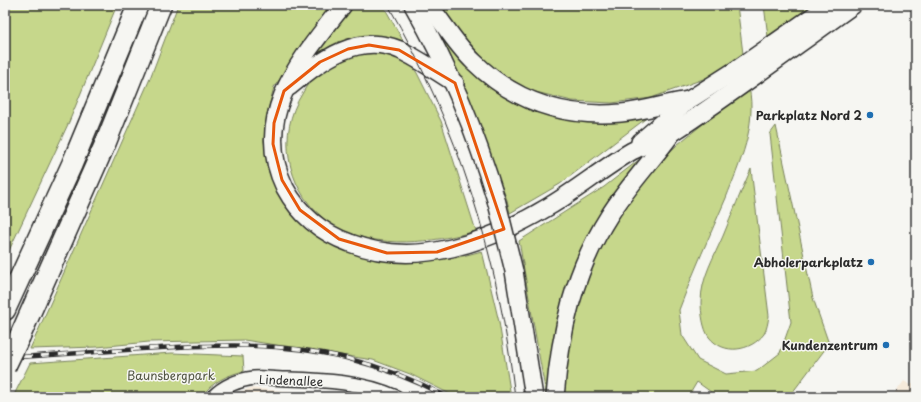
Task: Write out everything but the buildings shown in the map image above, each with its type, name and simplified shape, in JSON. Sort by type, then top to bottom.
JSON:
[{"type":"highway","points":[[5,310],[72,164],[138,5]]},
{"type":"highway","points":[[5,367],[106,142],[161,5]]},
{"type":"main road","points":[[343,5],[302,58],[284,91],[274,123],[273,144],[276,162],[290,196],[304,214],[325,231],[352,244],[387,253],[409,255],[437,252],[491,235],[531,217],[550,206],[633,151],[673,132],[732,90],[829,5]]},
{"type":"main road","points":[[413,5],[455,84],[473,129],[497,203],[514,271],[534,397]]},
{"type":"main road","points":[[429,5],[474,62],[508,89],[540,104],[560,110],[590,115],[623,113],[689,100]]},
{"type":"main road","points":[[633,151],[643,138],[689,100],[736,70],[853,5]]},
{"type":"main road","points":[[284,91],[320,62],[334,54],[348,49],[370,45],[387,46],[399,50],[426,64],[455,84]]},
{"type":"main road","points":[[555,397],[558,362],[566,318],[576,282],[591,247],[609,215],[673,132]]},
{"type":"street","name":"Lindenallee","points":[[213,397],[222,388],[239,381],[254,378],[323,380],[360,386],[396,397]]},
{"type":"highlighted area","points":[[369,45],[399,50],[455,83],[504,229],[437,252],[387,253],[339,239],[300,210],[282,180],[273,144],[274,123],[284,91],[320,62],[348,49]]},
{"type":"shaded area","points":[[916,379],[916,397],[892,397],[904,381],[911,385]]},
{"type":"shaded area","points":[[250,388],[350,397],[229,397]]},
{"type":"green space","points":[[5,5],[117,5],[69,122],[5,259]]},
{"type":"green space","points":[[178,5],[335,5],[274,87],[267,114],[264,141],[269,172],[281,196],[308,230],[327,242],[364,256],[402,262],[455,258],[482,251],[499,322],[511,397],[456,397],[410,374],[373,360],[244,340],[149,342],[97,347],[30,349],[149,81]]},
{"type":"green space","points":[[349,5],[383,5],[406,46],[357,39],[330,46],[304,68]]},
{"type":"green space","points":[[440,5],[737,5],[743,54],[717,74],[651,98],[612,103],[572,101],[532,91],[495,71],[457,29]]},
{"type":"green space","points":[[764,5],[817,5],[768,37]]},
{"type":"green space","points":[[435,25],[527,106],[653,113],[560,184],[510,213],[507,200],[475,118]]},
{"type":"green space","points":[[362,51],[385,52],[408,60],[417,73],[441,121],[476,231],[442,239],[424,241],[406,242],[370,239],[353,235],[332,226],[310,205],[300,191],[293,175],[289,159],[288,142],[294,109],[312,79],[324,69],[336,62]]},
{"type":"green space","points":[[749,87],[751,116],[746,144],[737,171],[679,310],[682,335],[698,360],[726,374],[757,371],[780,353],[791,322],[770,134],[776,126],[813,298],[829,344],[789,397],[718,397],[697,382],[688,397],[563,397],[567,341],[592,257],[645,176],[678,144]]},
{"type":"green space","points":[[649,152],[584,246],[564,294],[551,353],[546,395],[519,241],[604,187]]},
{"type":"green space","points":[[751,169],[769,316],[765,332],[759,340],[745,347],[730,349],[715,343],[707,334],[702,315],[702,293],[709,268]]},
{"type":"green space","name":"Baunsbergpark","points":[[172,353],[243,356],[244,371],[215,383],[201,397],[13,397],[30,363]]},
{"type":"tram line","points":[[388,5],[413,51],[435,98],[455,146],[472,194],[498,294],[508,345],[515,397]]},
{"type":"railway","points":[[5,358],[192,346],[244,346],[295,349],[346,358],[385,370],[423,385],[447,397]]},
{"type":"place","name":"Parkplatz Nord 2","points":[[870,115]]},
{"type":"place","name":"Abholerparkplatz","points":[[871,262]]},
{"type":"place","name":"Kundenzentrum","points":[[886,345]]}]
